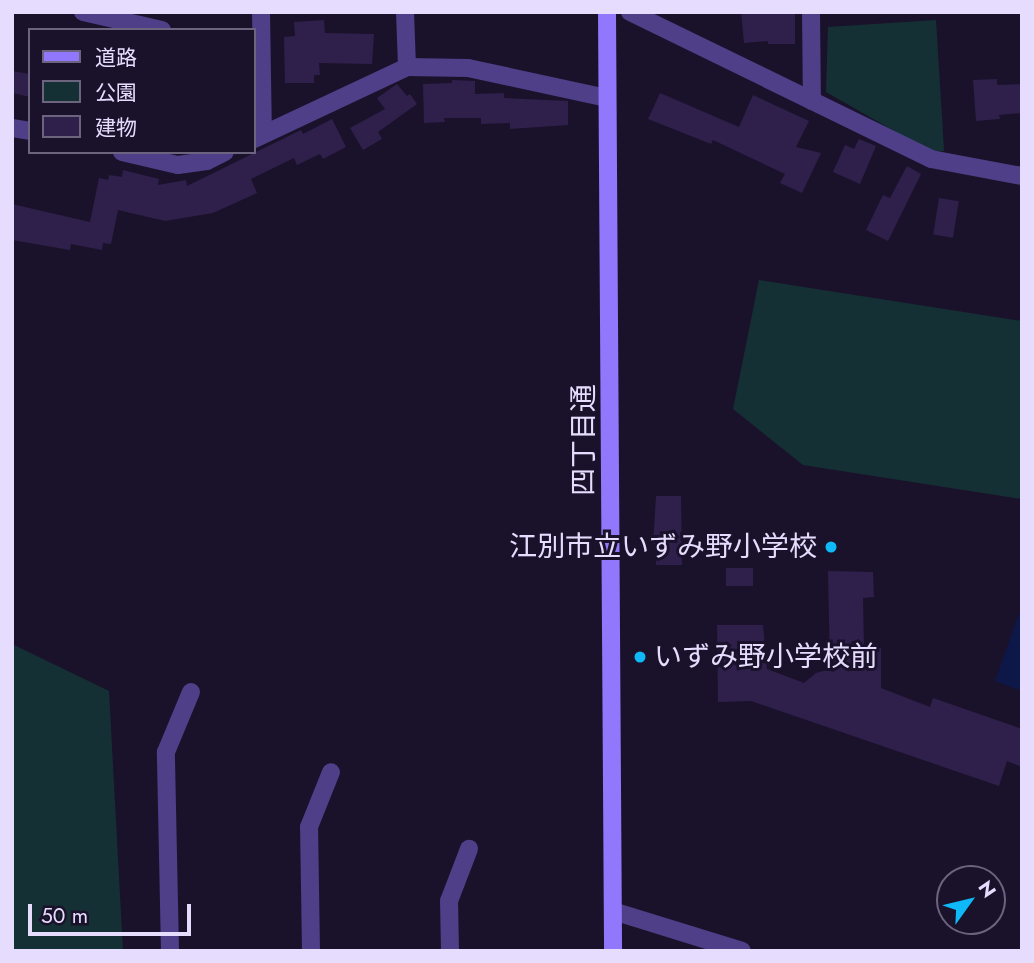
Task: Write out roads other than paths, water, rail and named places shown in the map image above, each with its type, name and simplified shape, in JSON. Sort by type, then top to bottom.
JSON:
[{"type":"street","points":[[83,12],[153,28]]},
{"type":"street","points":[[261,12],[258,137],[407,67],[468,68],[607,98]]},
{"type":"street","points":[[405,12],[407,67]]},
{"type":"street","name":"四丁目通","points":[[607,12],[613,951]]},
{"type":"street","points":[[630,12],[931,159],[1022,176]]},
{"type":"street","points":[[810,12],[812,101]]},
{"type":"street","points":[[131,154],[178,165],[207,161],[221,154]]},
{"type":"street","points":[[170,951],[166,752],[191,692]]},
{"type":"street","points":[[311,951],[309,827],[331,772]]},
{"type":"street","points":[[450,951],[449,901],[469,849]]},
{"type":"street","points":[[613,911],[742,951]]},
{"type":"place","name":"江別市立いずみ野小学校","points":[[831,547]]},
{"type":"place","name":"いずみ野小学校前","points":[[640,657]]}]
